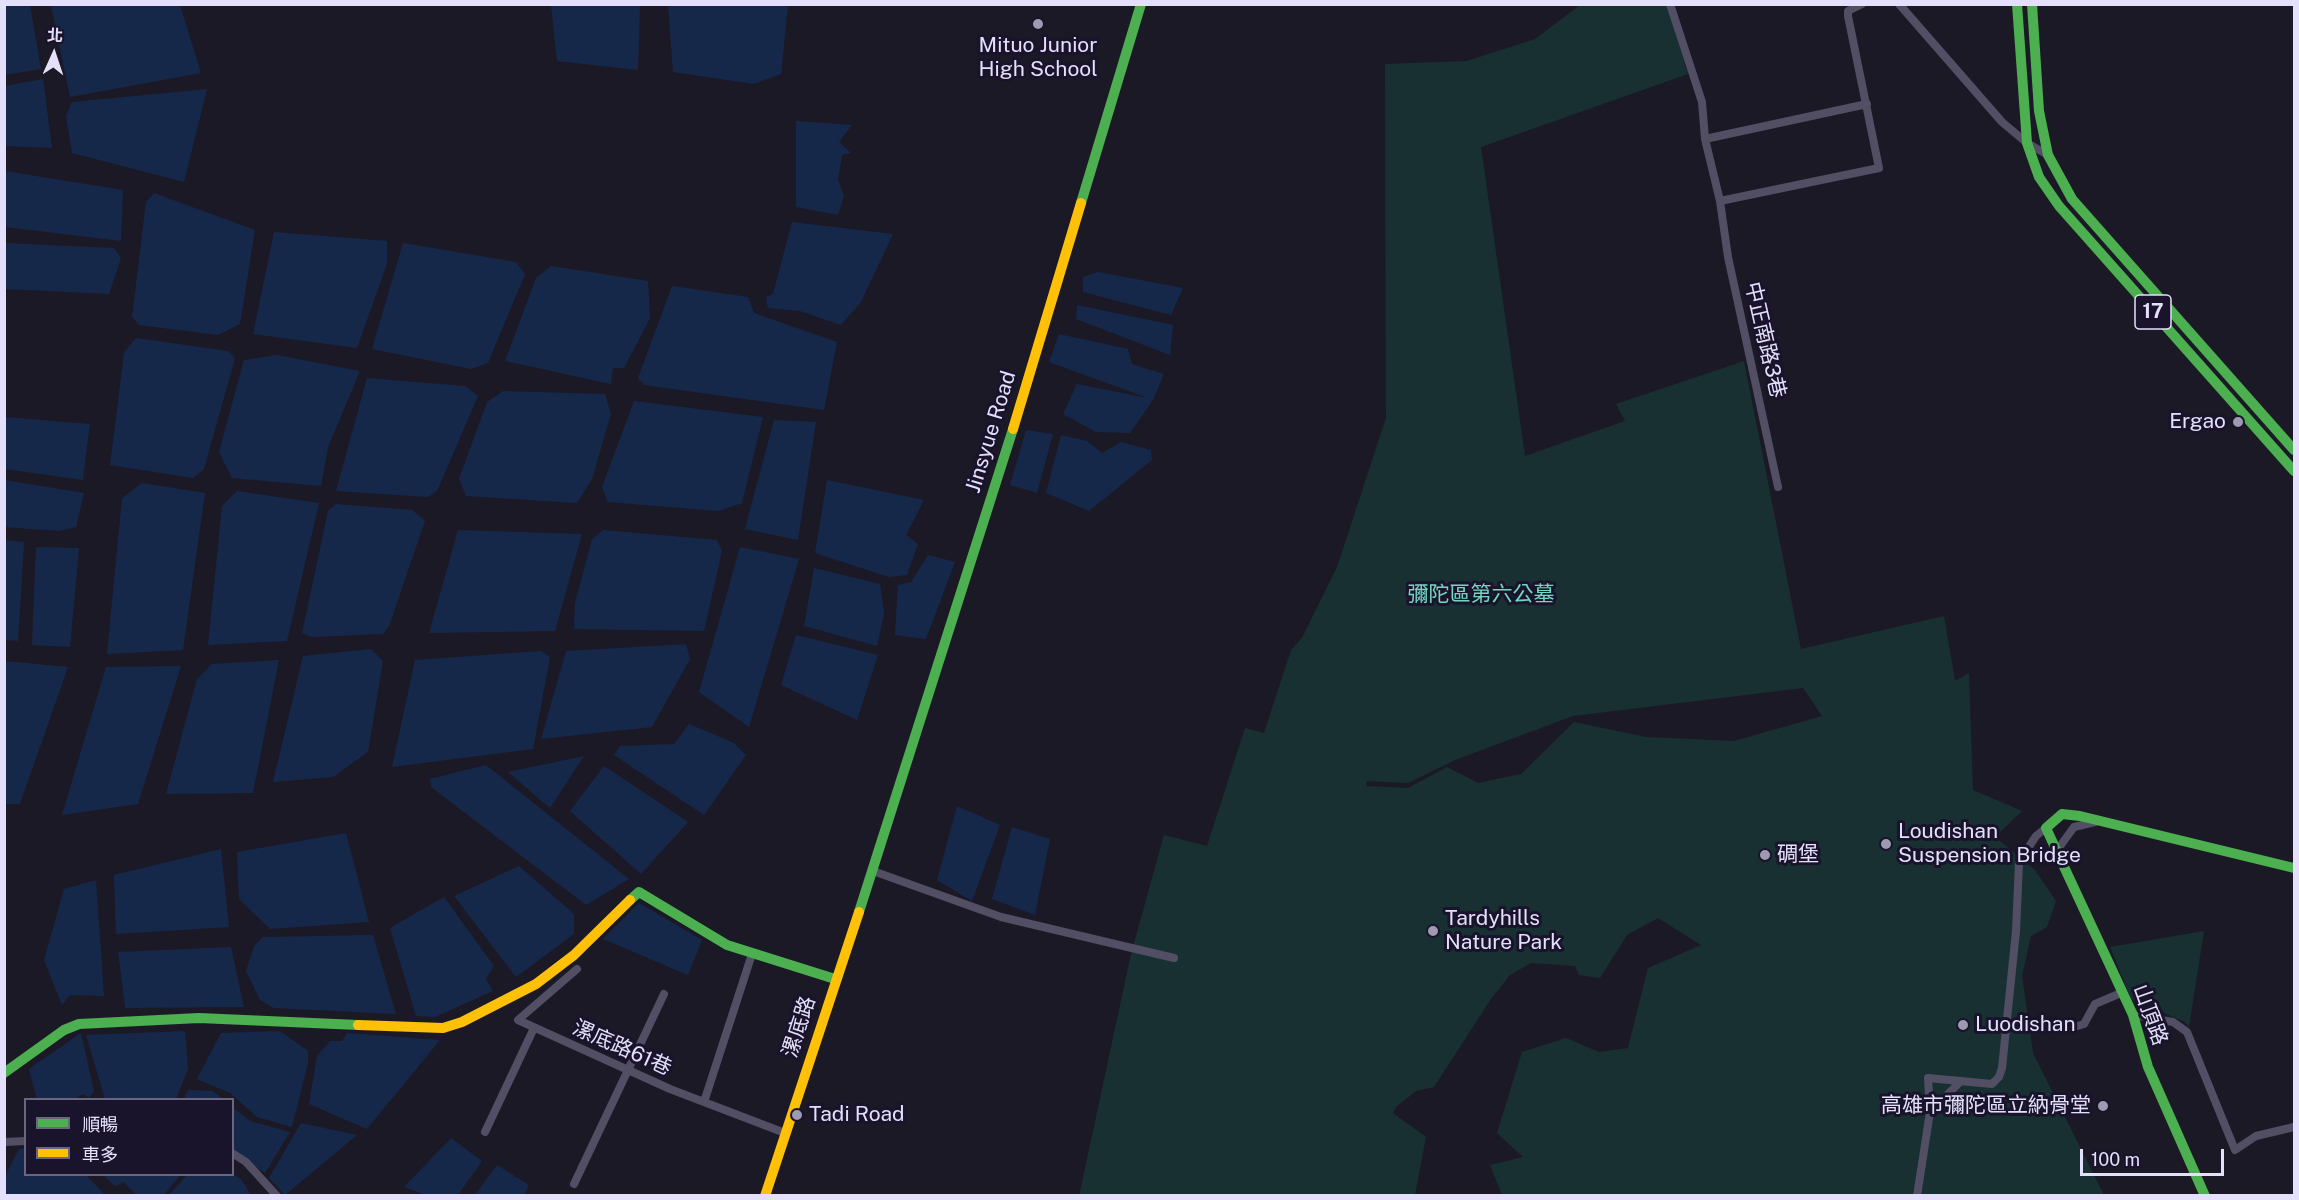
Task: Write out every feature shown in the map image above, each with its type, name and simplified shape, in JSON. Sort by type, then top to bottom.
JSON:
[{"type":"street","name":"Jinsyue Road","points":[[873,871],[1014,424],[1141,4]]},
{"type":"street","name":"中正南路3巷","points":[[1670,4],[1698,85],[1705,139],[1720,201],[1728,257],[1778,487]]},
{"type":"street","points":[[1720,201],[1879,168],[1848,16],[1848,11],[1862,4]]},
{"type":"street","points":[[1899,4],[2002,122],[2027,144],[2049,156]]},
{"type":"street","name":"17","points":[[2017,4],[2027,144],[2039,177],[2059,206],[2295,471]]},
{"type":"street","name":"17","points":[[2032,4],[2039,111],[2049,156],[2072,199],[2295,450]]},
{"type":"street","points":[[1705,139],[1867,104]]},
{"type":"street","points":[[1917,1196],[1929,1107],[1928,1078],[1992,1084],[1999,1077],[2016,931],[2019,862],[2028,845],[2062,814],[2295,868]]},
{"type":"street","points":[[2058,849],[2074,827],[2096,822]]},
{"type":"street","name":"山頂路","points":[[2046,828],[2058,849],[2121,993],[2133,1015],[2148,1067],[2205,1196]]},
{"type":"street","points":[[873,871],[1001,917],[1174,958]]},
{"type":"street","name":"漯底路","points":[[765,1196],[835,979],[873,871]]},
{"type":"street","points":[[4,1073],[64,1030],[90,1023],[199,1018],[443,1028],[462,1022],[536,984],[574,955],[639,892],[715,938],[752,954],[835,979]]},
{"type":"street","points":[[704,1102],[752,954]]},
{"type":"street","points":[[485,1132],[534,1028],[518,1020],[577,969]]},
{"type":"street","points":[[2071,1028],[2084,1023],[2096,1004],[2121,993]]},
{"type":"street","points":[[574,1184],[626,1070],[664,994]]},
{"type":"street","points":[[2133,1015],[2173,1022],[2187,1032],[2235,1150],[2256,1136],[2295,1127]]},
{"type":"street","name":"漯底路61巷","points":[[534,1028],[626,1070],[785,1133]]},
{"type":"street","points":[[1929,1107],[1941,1101],[1961,1081]]},
{"type":"street","points":[[4,1142],[24,1141]]},
{"type":"street","points":[[234,1154],[246,1162],[277,1196]]},
{"type":"green space","name":"彌陀區第六公墓","points":[[1580,5],[1667,5],[1688,74],[1481,147],[1525,456],[1625,421],[1616,404],[1744,361],[1801,649],[1944,616],[1955,681],[1969,673],[1973,790],[2022,811],[1995,837],[2035,870],[2056,901],[2047,927],[2031,936],[2022,976],[2033,1053],[2104,1195],[1502,1195],[1490,1165],[1523,1157],[1497,1133],[1522,1052],[1566,1038],[1599,1052],[1628,1048],[1648,968],[1701,945],[1658,918],[1627,935],[1600,978],[1579,975],[1575,966],[1531,963],[1510,975],[1491,999],[1434,1087],[1416,1091],[1396,1107],[1393,1113],[1426,1137],[1415,1195],[1079,1196],[1131,954],[1164,835],[1207,846],[1245,728],[1264,733],[1291,650],[1302,638],[1337,567],[1386,418],[1385,64],[1467,61],[1535,39]],"holes":[[[1803,688],[1822,716],[1734,741],[1646,737],[1574,722],[1521,774],[1478,783],[1447,767],[1408,788],[1366,786],[1367,781],[1408,783],[1455,760],[1573,716]]]},
{"type":"green space","points":[[2204,931],[2189,1027],[2185,1022],[2131,999],[2110,947]]},
{"type":"water","points":[[14,4],[30,5],[41,69],[5,75],[5,7]]},
{"type":"water","points":[[51,5],[180,5],[201,73],[70,97]]},
{"type":"water","points":[[551,5],[640,5],[638,70],[557,61]]},
{"type":"water","points":[[668,5],[788,5],[781,74],[754,84],[673,72]]},
{"type":"water","points":[[43,79],[52,148],[5,146],[5,86]]},
{"type":"water","points":[[207,89],[184,182],[72,153],[66,116],[72,102]]},
{"type":"water","points":[[796,121],[852,125],[839,142],[851,153],[842,155],[838,180],[844,195],[838,215],[796,207]]},
{"type":"water","points":[[5,171],[123,190],[121,241],[5,227]]},
{"type":"water","points":[[154,193],[255,230],[240,324],[218,335],[139,325],[132,317],[146,202]]},
{"type":"water","points":[[792,222],[893,234],[861,302],[841,325],[800,311],[768,308],[766,297],[773,294]]},
{"type":"water","points":[[274,232],[387,241],[387,264],[357,348],[253,334]]},
{"type":"water","points":[[5,243],[114,248],[121,258],[109,294],[5,289]]},
{"type":"water","points":[[403,243],[516,262],[525,274],[488,363],[471,369],[372,349]]},
{"type":"water","points":[[551,266],[648,281],[650,318],[624,368],[613,368],[611,384],[505,361],[536,278]]},
{"type":"water","points":[[1098,272],[1183,288],[1171,315],[1083,292],[1083,277]]},
{"type":"water","points":[[672,286],[748,297],[754,313],[837,342],[824,410],[644,385],[638,378]]},
{"type":"water","points":[[1077,305],[1173,325],[1170,355],[1076,319]]},
{"type":"water","points":[[1059,334],[1128,349],[1132,364],[1164,374],[1153,400],[1130,433],[1096,432],[1063,414],[1077,384],[1148,398],[1049,362]]},
{"type":"water","points":[[136,338],[228,351],[235,358],[204,469],[193,478],[110,465],[124,352]]},
{"type":"water","points":[[277,355],[360,371],[328,447],[321,486],[232,478],[219,452],[244,360]]},
{"type":"water","points":[[367,378],[465,386],[478,396],[437,491],[428,497],[336,491]]},
{"type":"water","points":[[503,391],[605,394],[611,414],[592,479],[577,503],[466,496],[459,479],[487,402]]},
{"type":"water","points":[[634,401],[763,417],[742,503],[718,511],[608,502],[602,487]]},
{"type":"water","points":[[5,417],[90,424],[83,480],[5,469]]},
{"type":"water","points":[[774,420],[816,422],[798,540],[745,529]]},
{"type":"water","points":[[1026,430],[1053,434],[1037,493],[1010,485]]},
{"type":"water","points":[[1061,435],[1087,441],[1102,453],[1121,442],[1151,450],[1152,460],[1089,511],[1046,493]]},
{"type":"water","points":[[5,480],[84,493],[76,527],[59,531],[5,527]]},
{"type":"water","points":[[827,480],[924,500],[906,535],[918,544],[907,575],[889,577],[815,553]]},
{"type":"water","points":[[142,483],[205,493],[183,650],[107,654],[122,498]]},
{"type":"water","points":[[237,491],[319,503],[287,641],[208,645],[222,506]]},
{"type":"water","points":[[336,504],[412,510],[425,521],[389,626],[383,634],[312,637],[302,633],[328,511]]},
{"type":"water","points":[[458,530],[582,534],[555,631],[429,633]]},
{"type":"water","points":[[603,530],[717,540],[722,551],[704,631],[574,629],[575,603],[592,539]]},
{"type":"water","points":[[4,540],[24,542],[18,641],[5,640]]},
{"type":"water","points":[[36,547],[79,548],[70,647],[32,645]]},
{"type":"water","points":[[740,547],[799,559],[749,727],[699,692]]},
{"type":"water","points":[[928,555],[955,562],[926,639],[895,635],[898,585],[911,582]]},
{"type":"water","points":[[814,568],[880,584],[884,614],[877,646],[804,626]]},
{"type":"water","points":[[796,635],[878,655],[857,720],[781,685]]},
{"type":"water","points":[[686,644],[690,659],[652,727],[541,739],[566,651]]},
{"type":"water","points":[[371,649],[383,661],[368,752],[333,777],[273,782],[303,656]]},
{"type":"water","points":[[541,651],[550,657],[533,749],[392,767],[415,660]]},
{"type":"water","points":[[279,660],[253,793],[166,794],[197,679],[212,664]]},
{"type":"water","points":[[4,661],[68,667],[20,804],[5,804]]},
{"type":"water","points":[[181,666],[138,804],[62,815],[106,667]]},
{"type":"water","points":[[689,724],[734,743],[746,755],[704,815],[614,755],[620,746],[674,744]]},
{"type":"water","points":[[584,756],[550,808],[508,772]]},
{"type":"water","points":[[486,765],[629,879],[586,905],[431,787],[430,779]]},
{"type":"water","points":[[604,766],[688,822],[641,874],[570,811]]},
{"type":"water","points":[[957,806],[1000,825],[972,901],[937,880]]},
{"type":"water","points":[[1012,827],[1050,839],[1035,915],[992,899]]},
{"type":"water","points":[[346,833],[369,922],[270,929],[239,899],[237,852]]},
{"type":"water","points":[[221,849],[229,927],[116,934],[114,875]]},
{"type":"water","points":[[519,866],[574,914],[574,934],[516,977],[454,896]]},
{"type":"water","points":[[96,880],[104,996],[70,995],[62,1005],[44,960],[64,889]]},
{"type":"water","points":[[444,897],[494,966],[486,979],[493,991],[435,1017],[416,1016],[390,928]]},
{"type":"water","points":[[639,903],[702,940],[688,975],[603,939]]},
{"type":"water","points":[[373,935],[396,1014],[274,1008],[260,1000],[246,971],[254,946],[263,937]]},
{"type":"water","points":[[231,947],[244,1007],[125,1008],[118,952]]},
{"type":"water","points":[[185,1031],[188,1069],[176,1098],[105,1098],[86,1035]]},
{"type":"water","points":[[280,1031],[308,1051],[308,1063],[292,1127],[257,1117],[230,1093],[197,1079],[221,1033]]},
{"type":"water","points":[[81,1033],[94,1091],[89,1098],[83,1094],[76,1098],[37,1098],[29,1069]]},
{"type":"water","points":[[347,1033],[440,1040],[367,1129],[309,1104],[317,1056],[330,1041],[342,1041]]},
{"type":"water","points":[[188,1090],[213,1091],[222,1098],[184,1098]]},
{"type":"water","points":[[234,1109],[250,1121],[290,1132],[265,1173],[234,1153]]},
{"type":"water","points":[[301,1123],[357,1135],[285,1195],[269,1178]]},
{"type":"water","points":[[451,1138],[482,1161],[458,1195],[426,1195],[404,1187]]},
{"type":"water","points":[[24,1148],[24,1176],[87,1176],[105,1195],[10,1195],[5,1192],[5,1176],[19,1149]]},
{"type":"water","points":[[497,1165],[529,1185],[524,1195],[475,1195]]},
{"type":"water","points":[[234,1175],[241,1179],[251,1195],[169,1195],[186,1176]]},
{"type":"water","points":[[104,1176],[179,1176],[163,1196],[136,1195],[124,1182],[115,1186]]},
{"type":"traffic: fast","points":[[1081,203],[1141,4]]},
{"type":"traffic: fast","points":[[2017,4],[2027,143],[2039,177],[2059,206],[2294,471]]},
{"type":"traffic: fast","points":[[2032,4],[2039,111],[2048,155],[2072,199],[2294,450]]},
{"type":"traffic: fast","points":[[859,912],[1013,429]]},
{"type":"traffic: fast","points":[[2205,1196],[2148,1067],[2133,1015],[2046,828],[2062,814],[2080,816],[2294,868]]},
{"type":"traffic: fast","points":[[630,900],[639,892],[727,945],[835,979]]},
{"type":"traffic: fast","points":[[4,1073],[64,1030],[79,1024],[199,1018],[358,1025]]},
{"type":"traffic: slow","points":[[1013,429],[1081,203]]},
{"type":"traffic: slow","points":[[358,1025],[443,1028],[462,1022],[536,984],[574,955],[630,900]]},
{"type":"traffic: slow","points":[[765,1196],[859,912]]},
{"type":"place","name":"Mituo Junior High School","points":[[1038,24]]},
{"type":"place","name":"Ergao","points":[[2238,422]]},
{"type":"place","name":"Loudishan Suspension Bridge","points":[[1886,844]]},
{"type":"place","name":"碉堡","points":[[1765,855]]},
{"type":"place","name":"Tardyhills Nature Park","points":[[1433,931]]},
{"type":"place","name":"Luodishan","points":[[1963,1025]]},
{"type":"place","name":"高雄市彌陀區立納骨堂","points":[[2103,1106]]},
{"type":"place","name":"Tadi Road","points":[[797,1115]]}]
